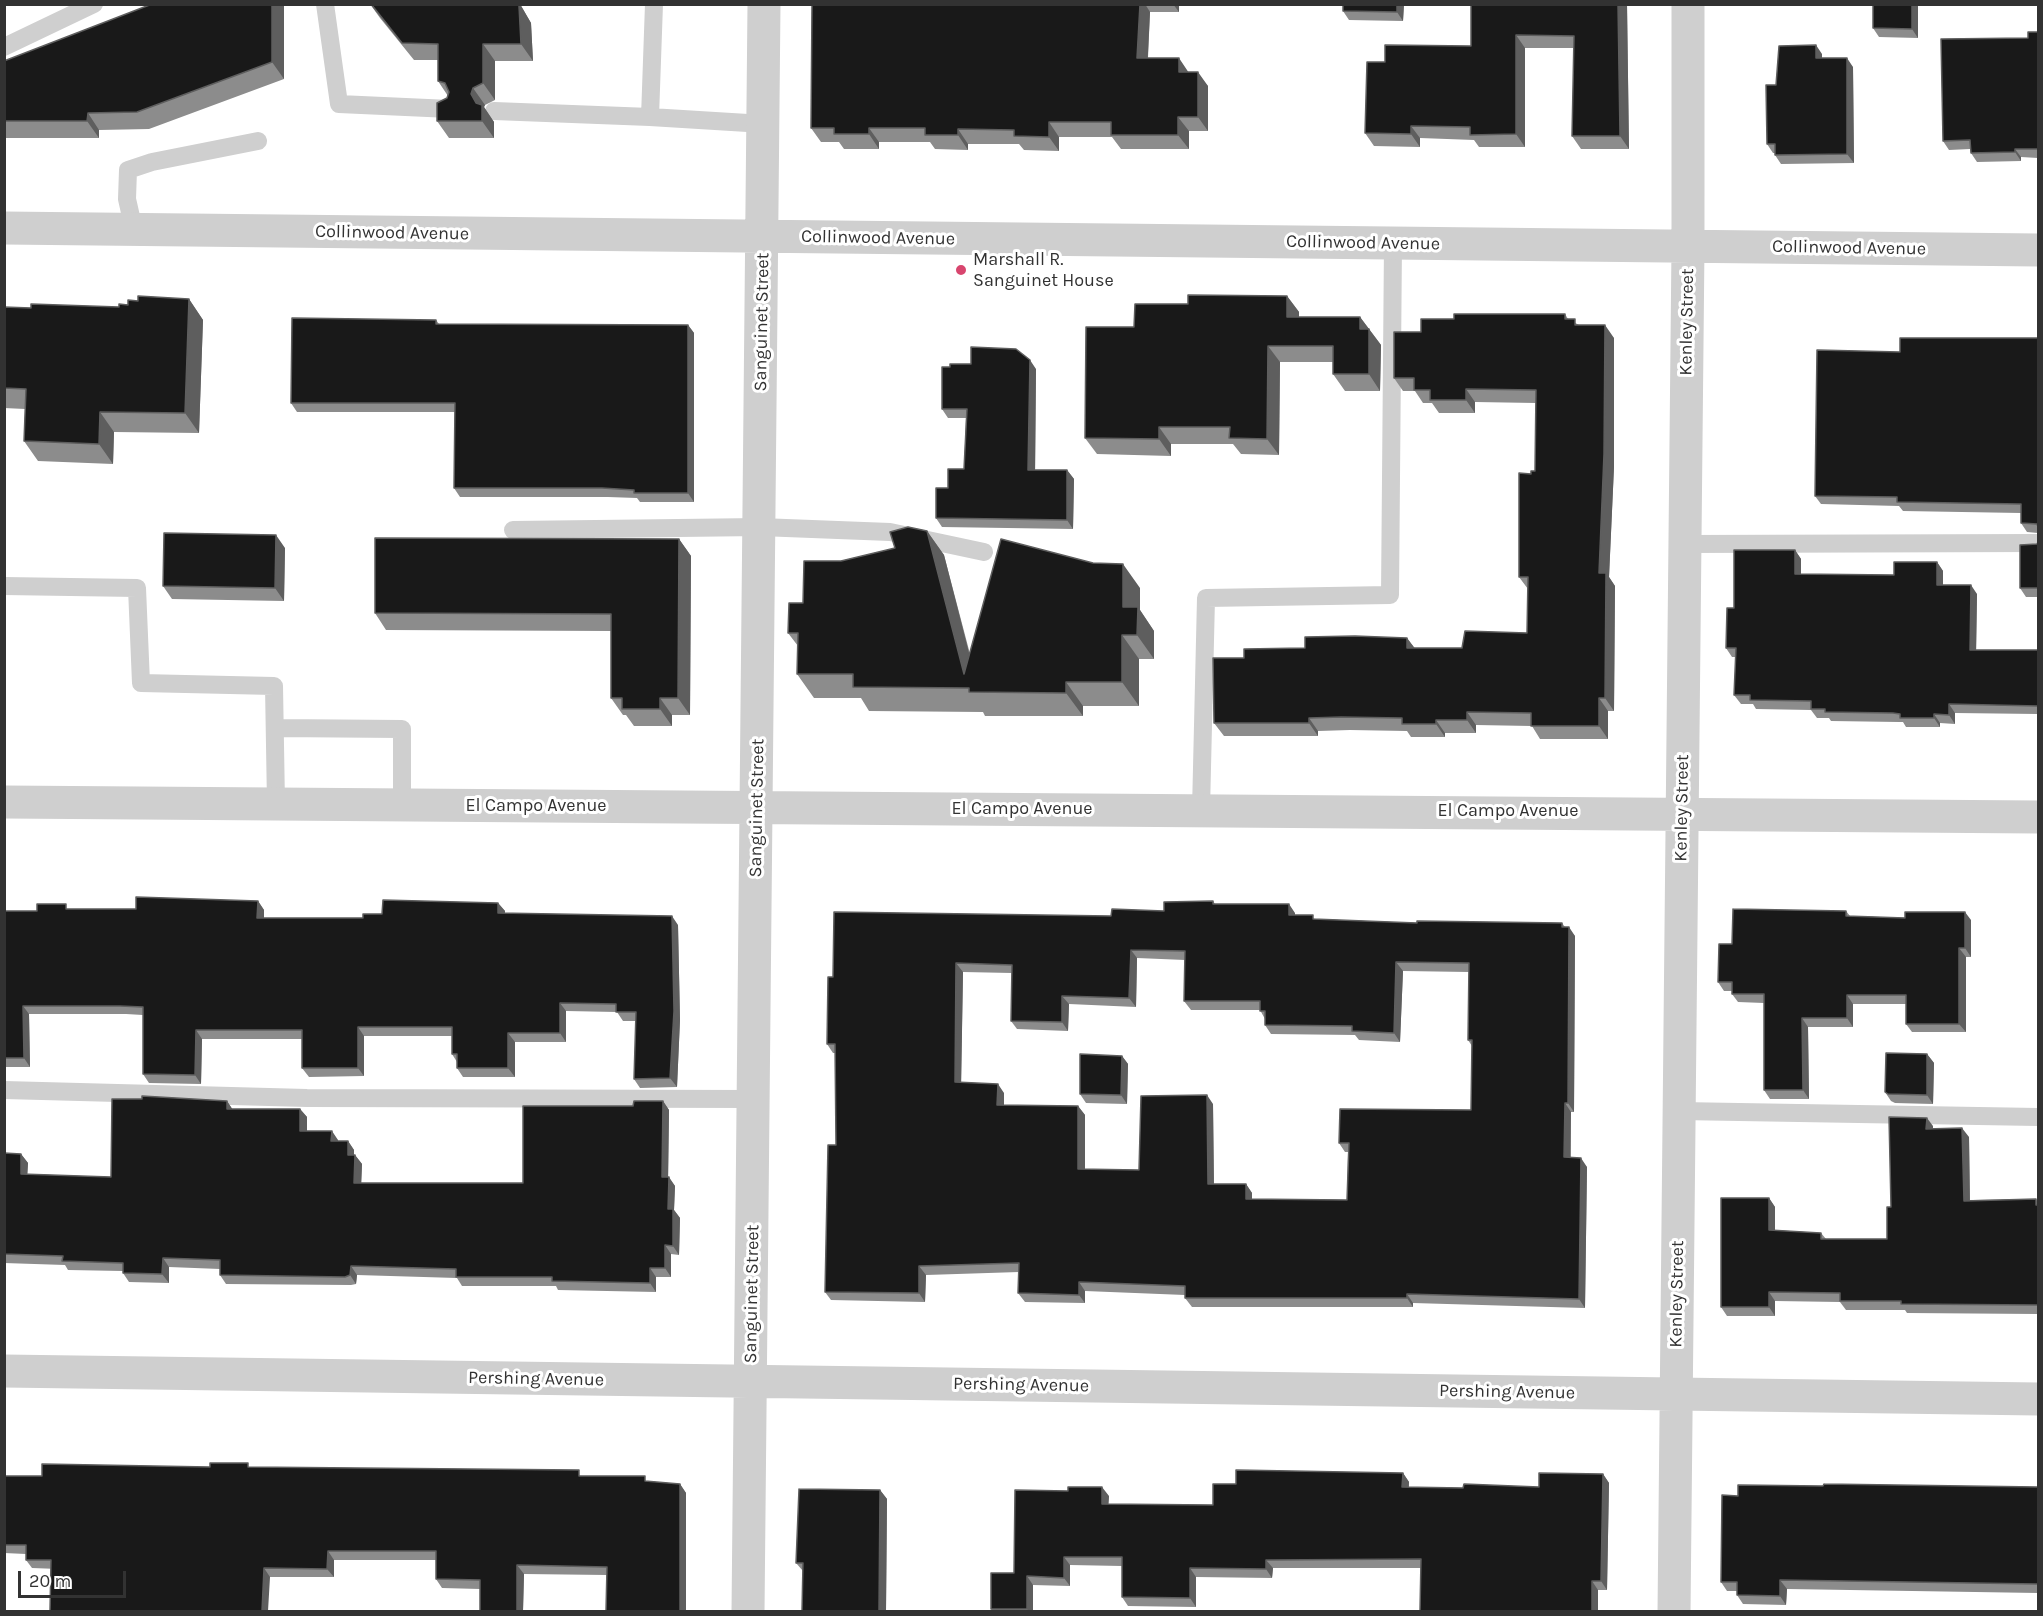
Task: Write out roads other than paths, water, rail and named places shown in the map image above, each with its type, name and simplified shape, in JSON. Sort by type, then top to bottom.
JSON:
[{"type":"street","name":"Sanguinet Street","points":[[748,1611],[764,4]]},
{"type":"street","name":"Kenley Street","points":[[1674,1611],[1688,246],[1688,4]]},
{"type":"street","name":"Collinwood Avenue","points":[[4,228],[2038,250]]},
{"type":"street","name":"El Campo Avenue","points":[[4,802],[1682,812],[2038,817]]},
{"type":"street","name":"Pershing Avenue","points":[[4,1371],[2038,1399]]},
{"type":"lane","points":[[4,47],[58,12],[94,4]]},
{"type":"lane","points":[[325,4],[339,104],[450,109]]},
{"type":"lane","points":[[650,117],[654,4]]},
{"type":"lane","points":[[494,111],[764,124]]},
{"type":"lane","points":[[134,230],[127,199],[128,170],[152,162],[258,141]]},
{"type":"lane","points":[[1201,810],[1206,598],[1390,595],[1393,243]]},
{"type":"lane","points":[[513,530],[759,527],[890,532],[984,552]]},
{"type":"lane","points":[[1685,544],[2038,543]]},
{"type":"lane","points":[[4,586],[137,588],[141,683],[274,686],[276,804]]},
{"type":"lane","points":[[275,728],[402,729],[402,805]]},
{"type":"lane","points":[[4,1090],[307,1098],[754,1099]]},
{"type":"lane","points":[[1679,1111],[2038,1117]]},
{"type":"place","name":"Marshall R. Sanguinet House","points":[[961,270]]}]
